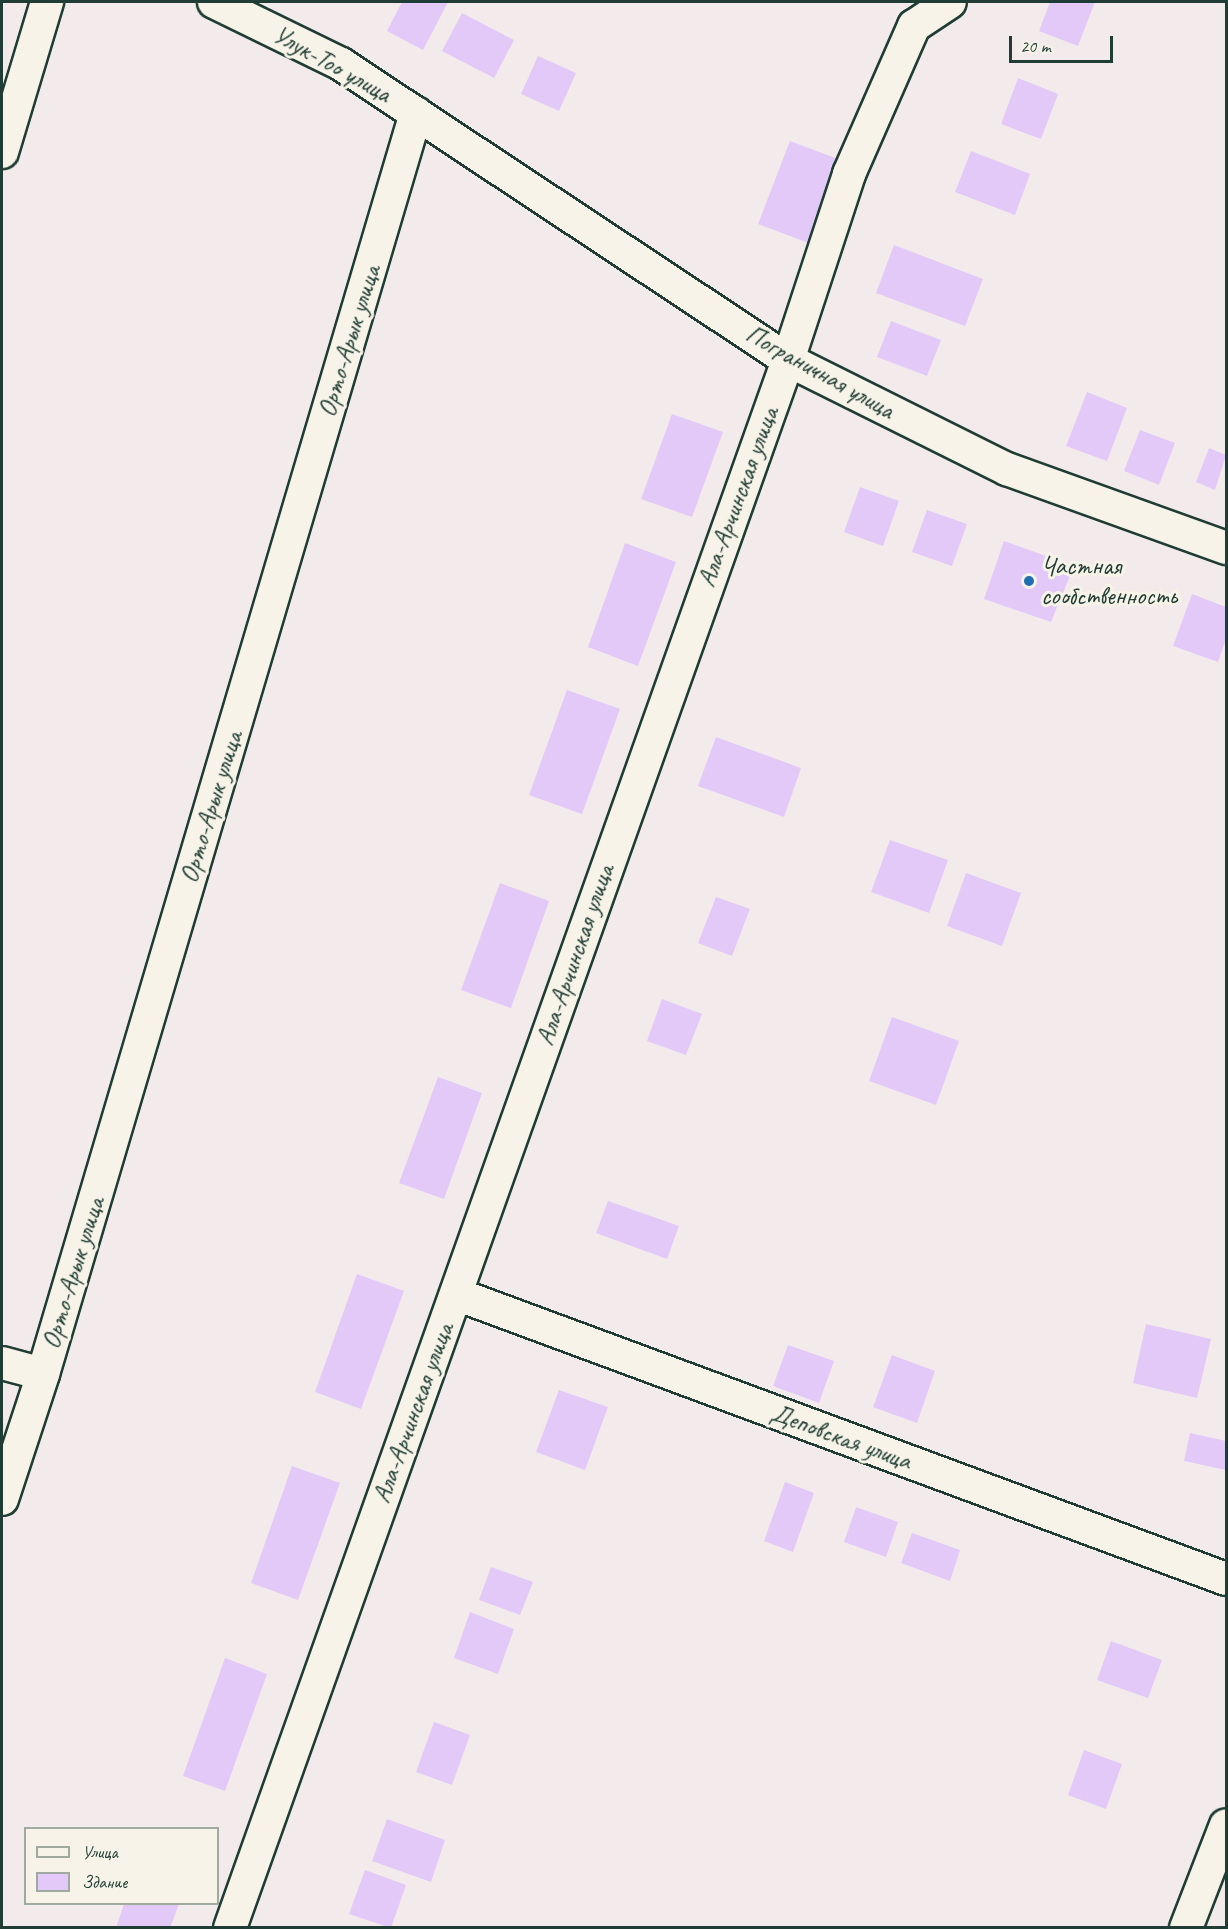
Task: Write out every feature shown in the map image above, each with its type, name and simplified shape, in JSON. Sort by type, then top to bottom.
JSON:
[{"type":"street","points":[[2,152],[47,2]]},
{"type":"street","name":"Улук-Тоо улица","points":[[214,2],[341,64],[416,114]]},
{"type":"street","name":"Ала-Арчинская улица","points":[[230,1928],[788,360],[849,174],[914,26],[950,2]]},
{"type":"street","name":"Пограничная улица","points":[[416,114],[788,360],[1008,469],[1227,548]]},
{"type":"street","name":"Орто-Арык улица","points":[[2,1499],[43,1374],[416,114]]},
{"type":"street","name":"Деповская улица","points":[[456,1294],[1227,1579]]},
{"type":"street","points":[[2,1363],[43,1374]]},
{"type":"street","points":[[1186,1928],[1227,1825]]},
{"type":"building","points":[[402,2],[448,2],[423,50],[387,31]]},
{"type":"building","points":[[1050,2],[1095,2],[1078,46],[1039,31]]},
{"type":"building","points":[[462,13],[514,40],[494,78],[442,51]]},
{"type":"building","points":[[538,56],[576,73],[559,111],[521,94]]},
{"type":"building","points":[[1018,78],[1058,94],[1041,139],[1001,124]]},
{"type":"building","points":[[790,141],[843,161],[811,244],[758,224]]},
{"type":"building","points":[[971,151],[1030,174],[1015,215],[955,192]]},
{"type":"building","points":[[894,245],[983,279],[965,326],[876,293]]},
{"type":"building","points":[[891,321],[941,340],[927,376],[877,357]]},
{"type":"building","points":[[1087,392],[1127,408],[1107,461],[1066,446]]},
{"type":"building","points":[[672,414],[723,432],[692,517],[641,499]]},
{"type":"building","points":[[1140,430],[1175,443],[1159,485],[1124,471]]},
{"type":"building","points":[[1209,448],[1226,455],[1215,490],[1196,482]]},
{"type":"building","points":[[860,487],[899,501],[883,546],[844,532]]},
{"type":"building","points":[[927,510],[967,524],[952,566],[912,552]]},
{"type":"building","name":"Частная сообственность","points":[[1004,541],[1074,566],[1051,622],[984,599]]},
{"type":"building","points":[[625,543],[676,562],[638,666],[588,647]]},
{"type":"building","points":[[1192,594],[1226,607],[1226,639],[1218,662],[1173,646]]},
{"type":"building","points":[[567,690],[620,709],[582,814],[529,795]]},
{"type":"building","points":[[716,737],[801,768],[784,817],[698,786]]},
{"type":"building","points":[[890,840],[948,860],[929,913],[871,892]]},
{"type":"building","points":[[966,873],[1021,893],[1002,946],[947,926]]},
{"type":"building","points":[[500,883],[549,901],[511,1008],[461,990]]},
{"type":"building","points":[[716,897],[750,909],[732,956],[698,943]]},
{"type":"building","points":[[662,999],[702,1014],[686,1055],[647,1041]]},
{"type":"building","points":[[892,1017],[959,1041],[936,1105],[869,1081]]},
{"type":"building","points":[[438,1077],[482,1093],[444,1199],[399,1183]]},
{"type":"building","points":[[608,1201],[679,1226],[667,1259],[596,1233]]},
{"type":"building","points":[[357,1274],[404,1291],[361,1409],[315,1392]]},
{"type":"building","points":[[1146,1324],[1211,1339],[1197,1398],[1133,1383]]},
{"type":"building","points":[[788,1345],[834,1361],[819,1403],[773,1386]]},
{"type":"building","points":[[892,1355],[935,1371],[917,1423],[873,1407]]},
{"type":"building","points":[[559,1390],[608,1407],[585,1470],[536,1452]]},
{"type":"building","points":[[1190,1433],[1226,1441],[1226,1470],[1184,1461]]},
{"type":"building","points":[[292,1466],[340,1483],[298,1600],[251,1583]]},
{"type":"building","points":[[785,1482],[814,1493],[793,1552],[764,1541]]},
{"type":"building","points":[[856,1507],[898,1522],[886,1557],[844,1542]]},
{"type":"building","points":[[912,1533],[960,1550],[950,1581],[901,1563]]},
{"type":"building","points":[[491,1567],[533,1582],[520,1615],[479,1600]]},
{"type":"building","points":[[470,1612],[514,1629],[498,1674],[454,1658]]},
{"type":"building","points":[[1111,1641],[1162,1660],[1148,1698],[1097,1680]]},
{"type":"building","points":[[225,1658],[267,1674],[225,1791],[183,1776]]},
{"type":"building","points":[[434,1722],[470,1735],[452,1785],[416,1772]]},
{"type":"building","points":[[1084,1750],[1122,1764],[1106,1809],[1068,1795]]},
{"type":"building","points":[[387,1819],[445,1840],[431,1882],[372,1861]]},
{"type":"building","points":[[365,1870],[406,1885],[391,1928],[349,1914]]},
{"type":"building","points":[[124,1905],[179,1905],[170,1928],[116,1928]]},
{"type":"place","name":"Частная сообственность","points":[[1029,581]]}]
